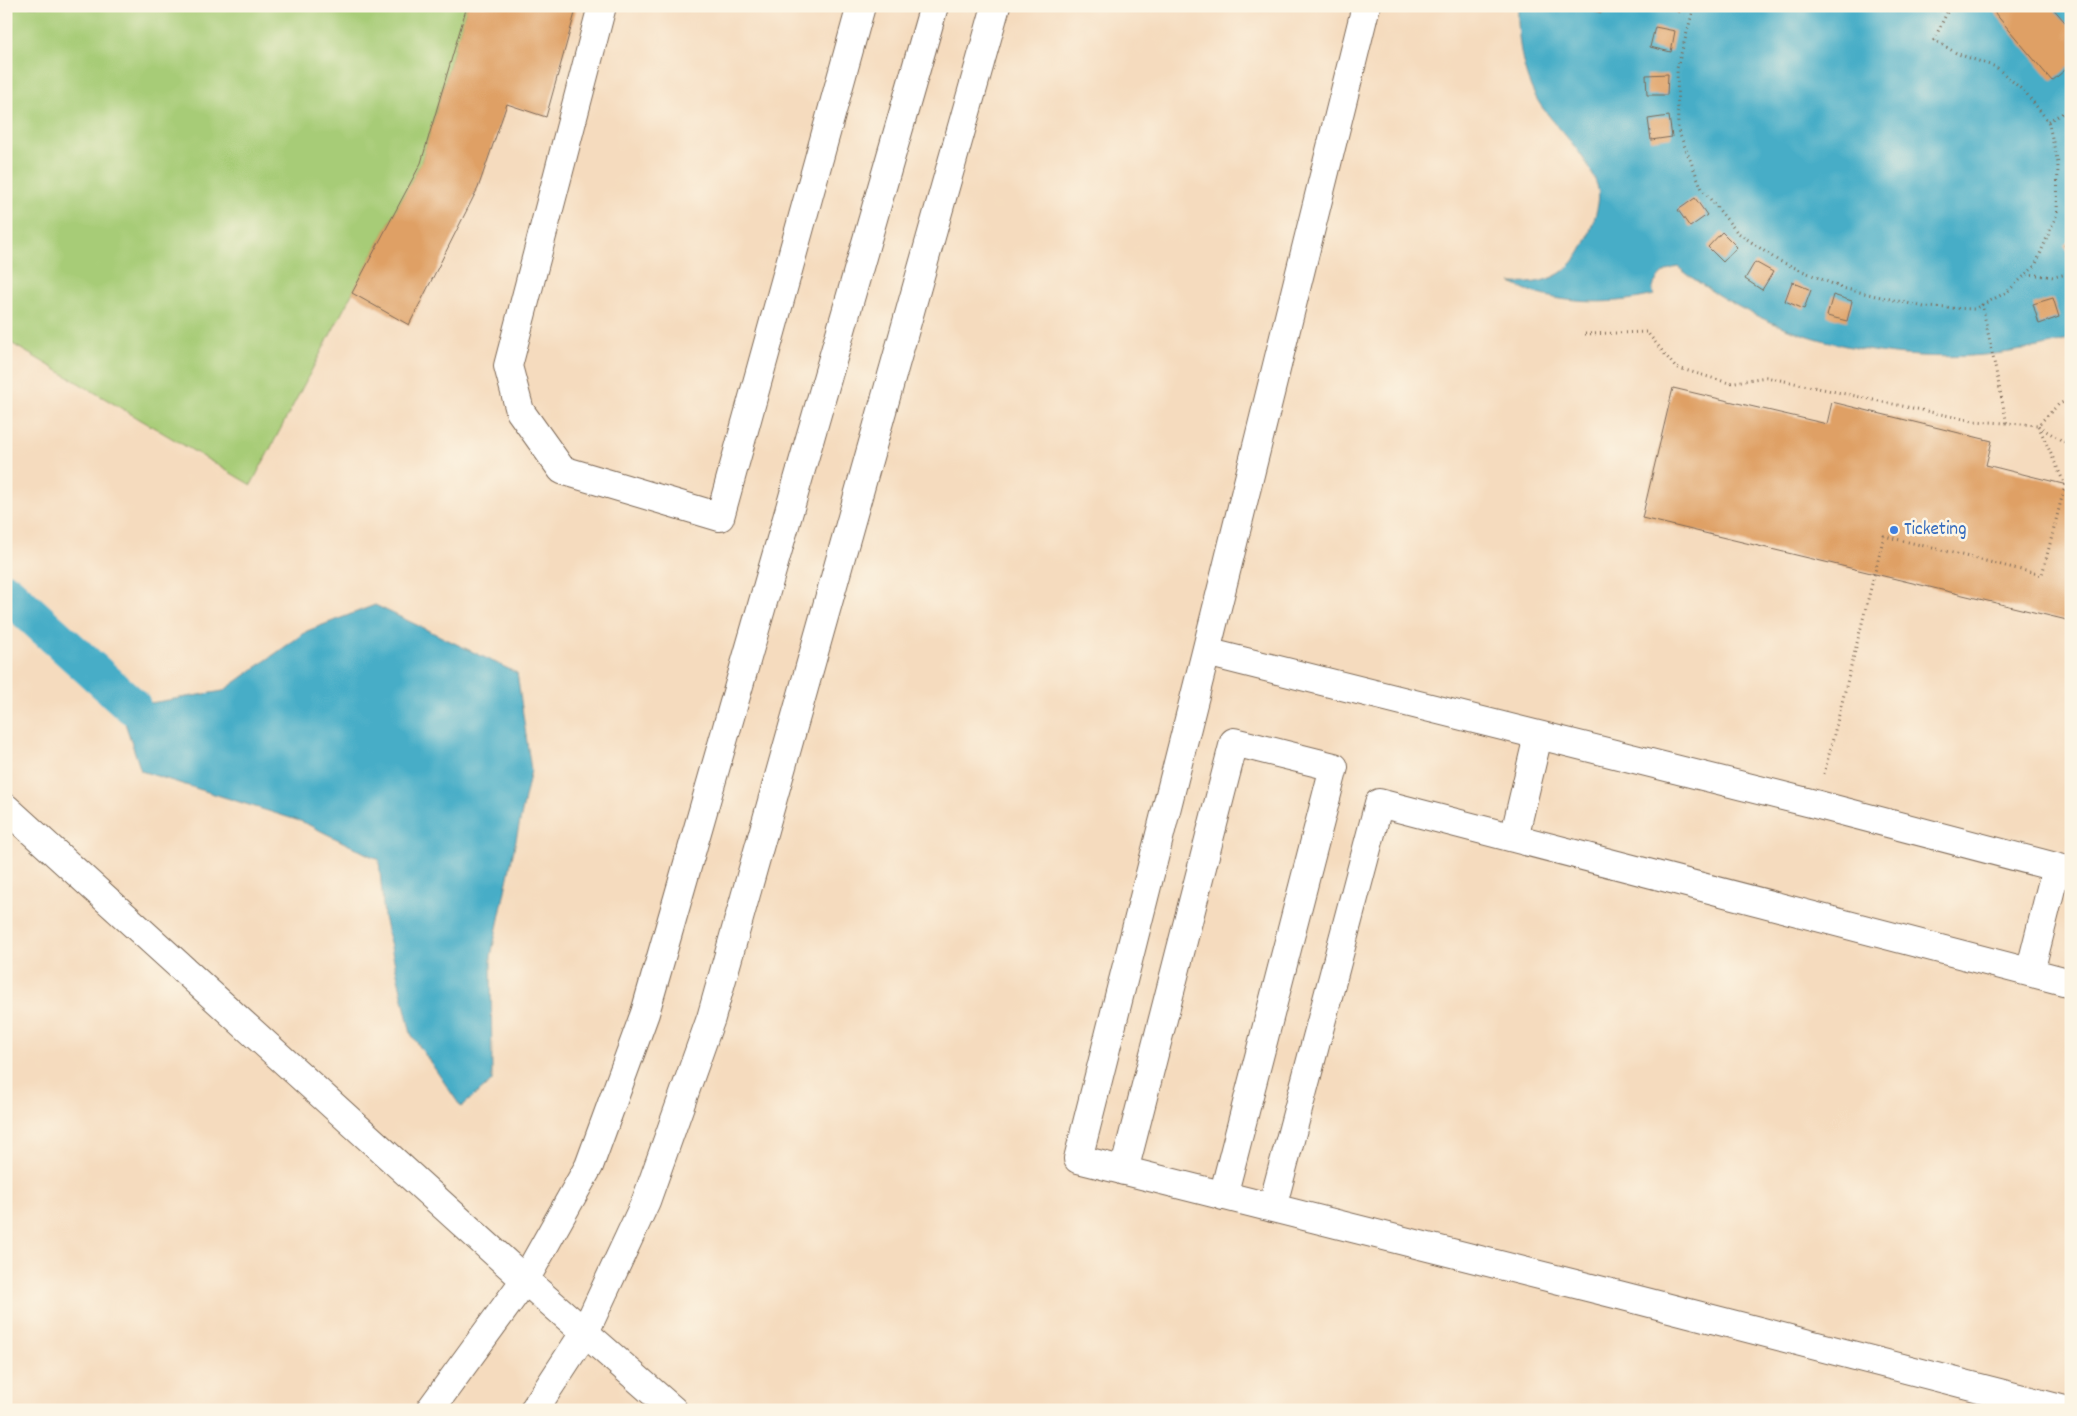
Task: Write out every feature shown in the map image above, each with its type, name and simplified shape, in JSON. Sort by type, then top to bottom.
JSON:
[{"type":"street","points":[[602,6],[508,366],[520,411],[562,470],[720,517],[861,6]]},
{"type":"street","points":[[430,1410],[525,1280],[589,1166],[645,1013],[934,6]]},
{"type":"street","points":[[534,1410],[585,1332],[646,1200],[711,1018],[996,6]]},
{"type":"street","points":[[1366,6],[1078,1159],[1623,1296],[2065,1410]]},
{"type":"street","points":[[1206,652],[1816,804],[2066,869]]},
{"type":"street","points":[[1472,719],[1815,804],[2066,869]]},
{"type":"street","points":[[1514,838],[1538,736]]},
{"type":"street","points":[[1124,1171],[1234,742],[1334,767],[1223,1196]]},
{"type":"street","points":[[1272,1208],[1379,803],[2071,983]]},
{"type":"street","points":[[6,808],[525,1280],[673,1410]]},
{"type":"street","points":[[2030,972],[2066,869]]},
{"type":"path","points":[[1698,6],[1693,12],[1677,68],[1678,130],[1702,189],[1737,232],[1777,260],[1842,288],[1924,307],[1974,309],[2007,292],[2035,266],[2057,214],[2058,163],[2048,121],[2026,93],[1996,67],[1958,54],[1934,40],[1950,6]]},
{"type":"path","points":[[2048,121],[2071,109]]},
{"type":"path","points":[[2026,274],[2054,277],[2071,273]]},
{"type":"path","points":[[1982,304],[1998,390],[2007,424]]},
{"type":"path","points":[[1585,334],[1647,332],[1675,367],[1729,383],[1766,377],[1973,422],[2038,425],[2071,446]]},
{"type":"path","points":[[2038,425],[2060,404],[2071,399]]},
{"type":"path","points":[[1816,804],[1884,536],[2042,575],[2065,485],[2038,425]]},
{"type":"green space","points":[[6,6],[467,6],[421,163],[251,485],[6,340]]},
{"type":"water","points":[[1518,6],[2071,6],[2071,339],[2020,350],[1969,356],[1917,356],[1865,350],[1815,338],[1767,320],[1721,297],[1678,267],[1669,269],[1659,277],[1652,288],[1654,295],[1619,301],[1581,301],[1545,296],[1511,283],[1541,281],[1554,277],[1564,270],[1581,251],[1588,237],[1599,199],[1597,185],[1587,164],[1545,111],[1531,88],[1520,47]]},
{"type":"water","points":[[375,605],[517,673],[531,770],[491,956],[492,1081],[461,1107],[411,1034],[384,917],[379,860],[303,822],[141,771],[125,723],[132,706],[223,691],[307,631]]},
{"type":"building","points":[[467,6],[577,6],[546,117],[507,104],[478,188],[409,325],[352,293],[421,163]]},
{"type":"building","points":[[1575,6],[1604,6],[1602,13]]},
{"type":"building","points":[[1669,6],[1684,6],[1679,13]]},
{"type":"building","points":[[1989,6],[2051,6],[2071,29],[2071,65],[2052,81]]},
{"type":"building","points":[[1655,27],[1675,31],[1671,52],[1650,47]]},
{"type":"building","points":[[1668,74],[1667,95],[1647,95],[1646,75]]},
{"type":"building","points":[[1669,116],[1672,137],[1651,140],[1648,119]]},
{"type":"building","points":[[1695,198],[1707,215],[1690,227],[1678,210]]},
{"type":"building","points":[[1722,232],[1737,247],[1723,262],[1708,247]]},
{"type":"building","points":[[2071,240],[2071,255],[2064,245]]},
{"type":"building","points":[[1755,262],[1773,272],[1762,290],[1745,279]]},
{"type":"building","points":[[1792,282],[1811,290],[1804,309],[1785,301]]},
{"type":"building","points":[[1833,295],[1852,301],[1847,321],[1827,316]]},
{"type":"building","points":[[2053,298],[2059,317],[2039,324],[2033,304]]},
{"type":"building","points":[[1673,388],[1827,424],[1832,402],[1992,441],[1986,465],[2071,486],[2071,621],[1642,518]]},
{"type":"waterway","points":[[6,592],[132,706]]},
{"type":"place","name":"Ticketing","points":[[1894,530]]}]
